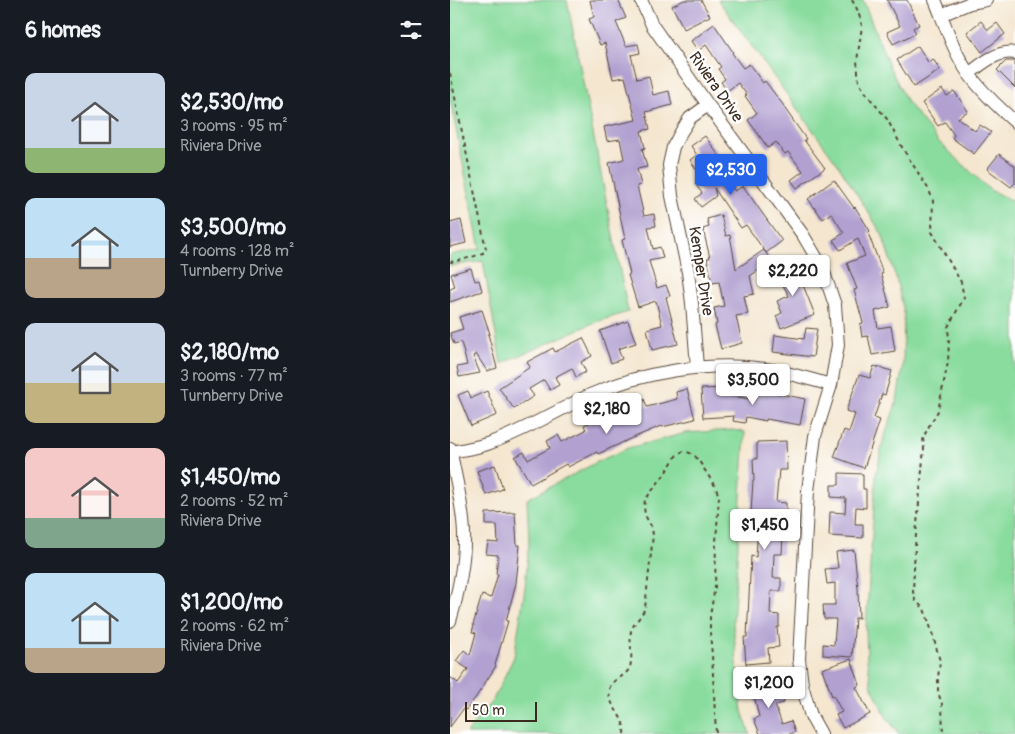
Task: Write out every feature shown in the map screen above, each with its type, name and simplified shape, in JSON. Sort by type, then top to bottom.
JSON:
[{"type":"street","name":"Riviera Drive","points":[[641,0],[652,25],[708,105],[804,234],[822,267],[835,305],[838,345],[831,384],[815,436],[807,501],[799,659],[802,685],[811,716],[820,734]]},
{"type":"street","points":[[935,0],[953,44],[969,74],[993,102],[1015,122]]},
{"type":"street","points":[[941,15],[970,3],[986,0]]},
{"type":"street","points":[[969,74],[981,64],[1000,54],[1015,52]]},
{"type":"street","name":"Kemper Drive","points":[[696,367],[688,272],[672,196],[669,165],[673,147],[690,118],[708,105]]},
{"type":"street","points":[[450,621],[461,575],[464,533],[460,495],[450,451],[486,444],[510,435],[615,385],[696,367],[765,369],[831,384]]},
{"type":"path","points":[[852,0],[858,11],[862,26],[857,61],[859,83],[888,118],[903,149],[929,190],[933,201],[932,232],[960,282],[964,298],[948,327],[948,362],[938,411],[923,438],[924,448],[915,546],[913,592],[915,600],[924,609],[940,661],[938,692],[942,704],[943,734]]},
{"type":"path","points":[[450,73],[486,250],[485,252],[450,262]]},
{"type":"path","points":[[624,734],[625,726],[622,717],[613,706],[609,692],[610,686],[614,681],[630,668],[631,631],[645,608],[653,535],[644,507],[649,494],[676,456],[679,452],[684,451],[690,452],[699,461],[718,491],[719,496],[715,587],[710,616],[716,734]]},
{"type":"green space","points":[[450,0],[567,0],[628,312],[593,323],[501,364],[483,261],[450,266],[450,255],[480,249],[450,99]]},
{"type":"green space","points":[[718,0],[863,0],[889,66],[907,102],[938,141],[990,190],[1015,202],[1015,734],[899,734],[885,715],[872,687],[867,660],[866,627],[876,475],[883,441],[897,401],[903,364],[904,312],[896,278],[882,234],[839,166]]},
{"type":"green space","points":[[732,430],[745,432],[733,624],[742,711],[750,734],[466,734],[493,700],[514,657],[525,588],[529,541],[527,499],[628,448],[686,433]]},
{"type":"building","points":[[590,0],[618,0],[626,18],[616,22],[626,46],[638,44],[640,53],[631,55],[637,79],[649,76],[653,95],[669,91],[672,105],[646,112],[650,129],[641,131],[645,148],[642,149],[647,167],[637,169],[641,185],[637,186],[644,216],[654,214],[656,226],[648,227],[653,249],[660,247],[663,258],[649,261],[657,288],[666,285],[670,296],[666,297],[678,344],[652,350],[647,329],[662,325],[656,301],[638,307],[628,275],[630,274],[622,240],[625,239],[609,163],[624,159],[620,139],[607,141],[604,127],[636,120],[625,77],[613,79],[605,43],[600,45],[589,19],[594,17]]},
{"type":"building","points":[[684,0],[701,0],[710,16],[684,29],[672,6]]},
{"type":"building","points":[[887,0],[907,0],[919,25],[913,28],[916,33],[893,44],[887,32],[900,26]]},
{"type":"building","points":[[981,21],[988,30],[997,23],[1005,34],[982,52],[967,32]]},
{"type":"building","points":[[714,24],[743,68],[749,64],[763,83],[765,81],[825,168],[797,188],[791,180],[803,171],[788,152],[785,154],[776,142],[768,148],[748,120],[757,113],[745,96],[747,95],[738,83],[727,91],[721,82],[725,79],[718,69],[721,67],[706,45],[698,51],[691,41]]},
{"type":"building","points":[[918,46],[928,62],[933,59],[940,70],[914,87],[897,60]]},
{"type":"building","points":[[1006,61],[1015,61],[1015,88],[997,70]]},
{"type":"building","points":[[942,89],[947,96],[954,91],[968,111],[958,118],[975,131],[980,125],[991,132],[974,154],[952,138],[954,135],[945,122],[938,126],[922,103]]},
{"type":"building","points":[[705,136],[720,157],[713,162],[735,191],[743,186],[782,241],[766,253],[746,225],[741,228],[714,188],[716,196],[701,207],[695,199],[702,193],[695,184],[702,178],[690,160],[697,155],[691,146]]},
{"type":"building","points":[[999,154],[1015,166],[1015,183],[1011,187],[987,169]]},
{"type":"building","points":[[834,180],[855,207],[870,231],[868,233],[883,273],[881,274],[890,307],[875,311],[878,328],[891,326],[895,351],[872,355],[868,336],[862,337],[860,324],[863,323],[854,290],[857,289],[847,263],[865,256],[858,239],[840,250],[833,240],[844,233],[831,213],[823,219],[808,199]]},
{"type":"building","points":[[721,215],[726,236],[730,235],[736,269],[764,250],[772,261],[750,276],[754,294],[744,296],[748,314],[736,316],[742,343],[721,349],[715,325],[717,324],[714,308],[724,306],[719,282],[712,283],[707,258],[710,258],[703,229],[709,227],[707,219]]},
{"type":"building","points":[[461,220],[466,243],[450,247],[450,223]]},
{"type":"building","points":[[794,261],[802,274],[797,276],[801,280],[815,315],[781,328],[776,316],[782,313],[777,301],[789,296],[775,271]]},
{"type":"building","points":[[471,268],[475,281],[479,280],[482,291],[450,302],[450,289],[455,287],[451,274]]},
{"type":"building","points":[[482,310],[490,334],[488,334],[497,368],[487,371],[476,354],[473,356],[480,373],[459,377],[457,367],[467,365],[461,342],[454,344],[450,333],[463,329],[459,317]]},
{"type":"building","points":[[628,321],[636,343],[618,349],[622,359],[611,363],[600,331]]},
{"type":"building","points":[[806,328],[817,329],[813,357],[773,352],[775,335],[804,339]]},
{"type":"building","points":[[583,338],[592,356],[581,362],[586,372],[576,377],[572,368],[555,377],[559,385],[550,390],[544,380],[529,389],[534,396],[514,409],[499,388],[530,367],[527,362],[553,348],[555,352]]},
{"type":"building","points":[[874,366],[892,371],[885,395],[882,394],[874,418],[880,420],[864,468],[834,457],[844,430],[849,432],[855,414],[846,411],[859,375],[870,378]]},
{"type":"building","points":[[725,388],[726,395],[756,400],[757,389],[805,399],[800,425],[746,417],[745,423],[733,421],[734,416],[703,418],[701,389]]},
{"type":"building","points":[[687,389],[695,419],[661,426],[598,454],[597,452],[568,467],[566,464],[531,484],[515,457],[524,452],[528,460],[550,448],[547,441],[558,435],[562,442],[586,430],[584,425],[610,413],[612,417],[638,407],[636,402],[644,399],[647,407],[677,399],[676,392]]},
{"type":"building","points":[[468,391],[471,398],[487,391],[497,415],[471,426],[458,395]]},
{"type":"building","points":[[786,441],[787,470],[779,470],[776,502],[786,503],[786,515],[784,515],[782,554],[774,554],[773,578],[781,578],[781,591],[771,591],[770,614],[779,615],[779,627],[777,627],[779,647],[768,648],[769,662],[746,664],[744,637],[747,637],[751,556],[756,557],[759,513],[751,512],[754,481],[753,459],[757,459],[757,442]]},
{"type":"building","points":[[495,465],[503,489],[486,495],[477,471]]},
{"type":"building","points":[[839,473],[863,474],[863,489],[866,489],[866,508],[856,507],[855,524],[863,524],[863,538],[829,536],[830,512],[845,513],[846,498],[831,497],[831,485],[839,485]]},
{"type":"building","points":[[515,512],[517,545],[520,545],[516,583],[496,666],[476,697],[466,710],[464,708],[450,727],[450,677],[458,683],[468,669],[456,661],[464,650],[470,655],[476,633],[472,632],[473,625],[482,595],[491,598],[498,574],[496,574],[498,555],[486,554],[488,542],[498,543],[497,525],[486,525],[486,513]]},
{"type":"building","points":[[854,550],[859,618],[855,618],[852,657],[823,655],[823,644],[834,645],[836,619],[824,619],[823,605],[835,605],[835,583],[827,584],[825,569],[838,568],[836,552]]},
{"type":"building","points":[[851,659],[860,685],[856,687],[870,714],[843,728],[836,715],[842,712],[832,696],[822,669]]},
{"type":"building","points":[[766,675],[770,694],[782,691],[784,703],[775,705],[782,724],[791,721],[795,732],[790,734],[760,734],[754,719],[759,717],[750,678]]}]
